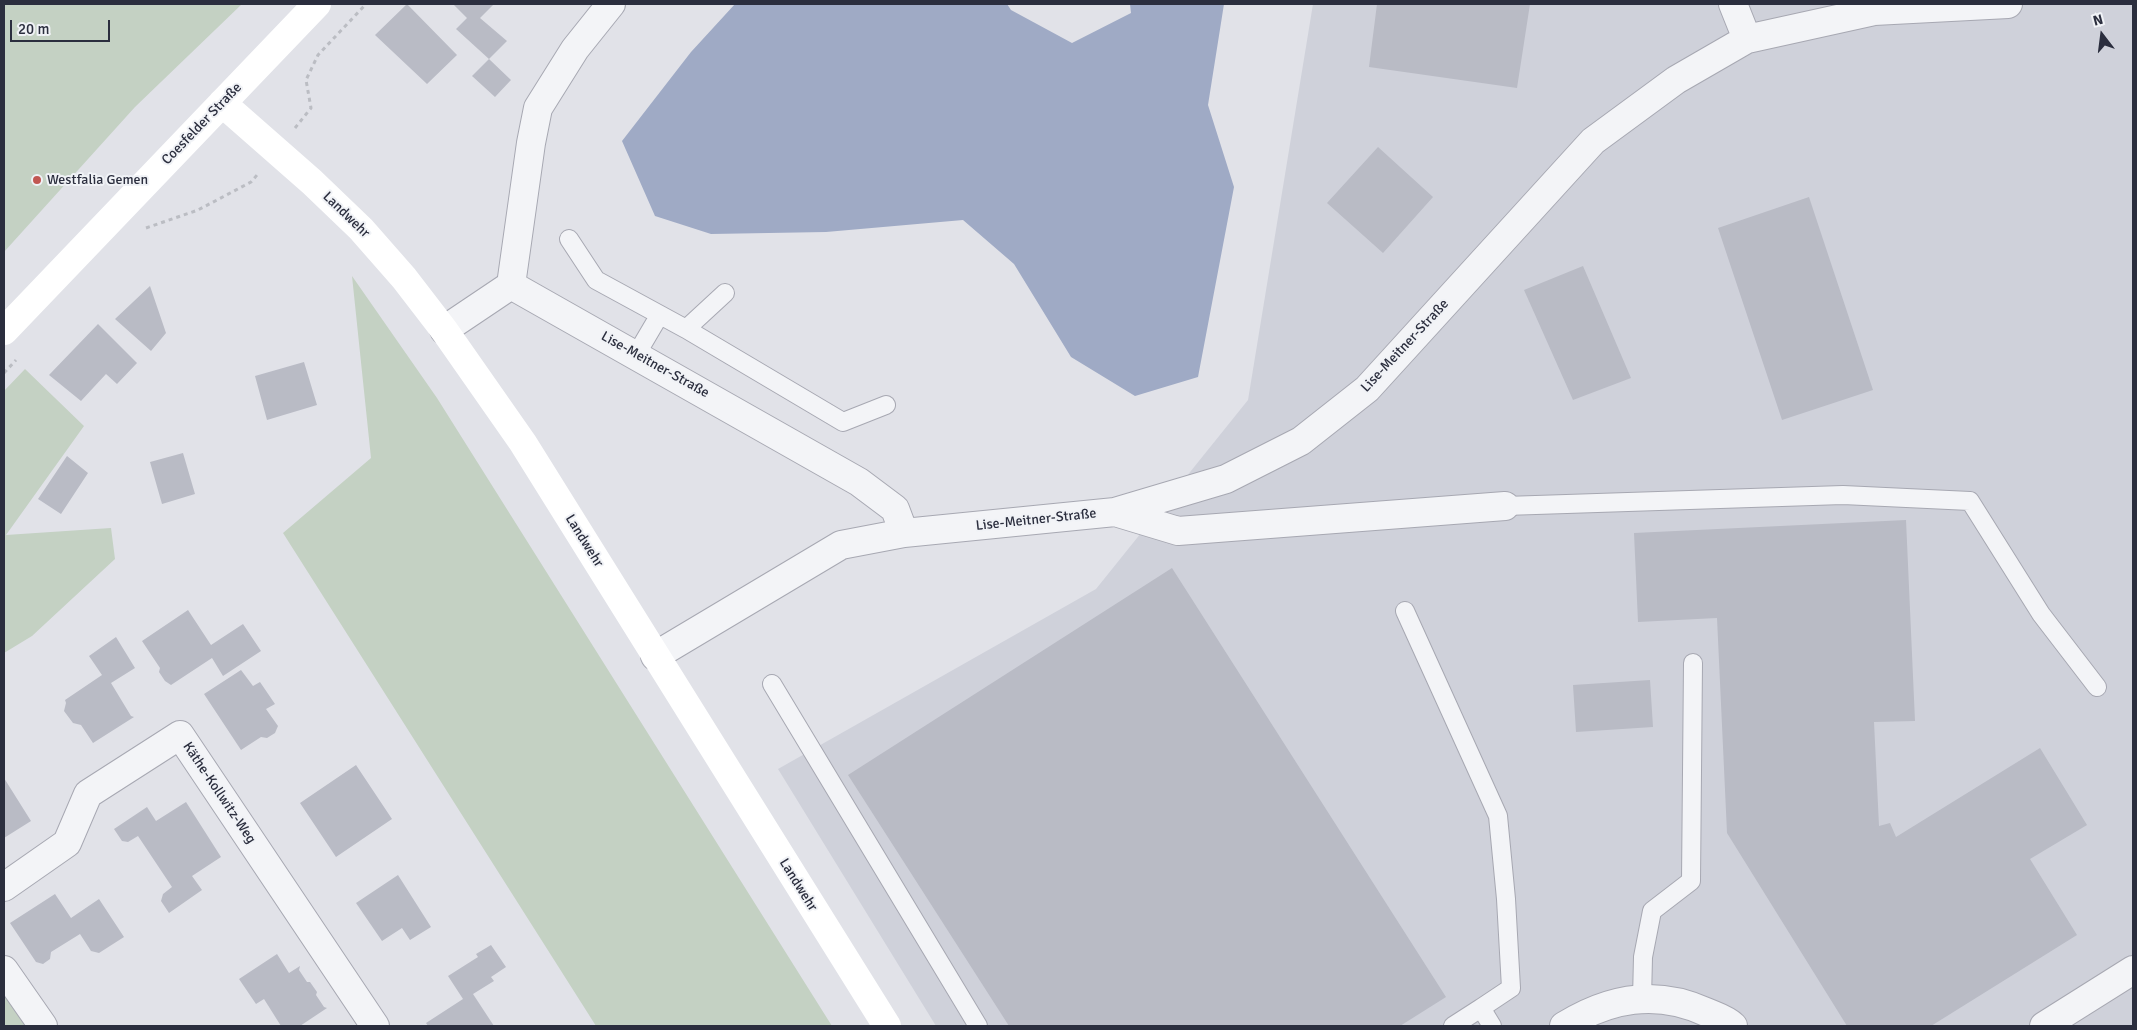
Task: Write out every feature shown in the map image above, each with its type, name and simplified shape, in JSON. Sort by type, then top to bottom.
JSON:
[{"type":"main road","name":"Coesfelder Straße","points":[[4,331],[317,4]]},
{"type":"main road","name":"Landwehr","points":[[222,103],[312,182],[361,229],[404,278],[444,330],[523,443],[887,1026]]},
{"type":"street","points":[[444,330],[512,285],[531,143],[538,108],[575,49],[611,4]]},
{"type":"street","points":[[1733,4],[1747,39]]},
{"type":"street","name":"Lise-Meitner-Straße","points":[[655,656],[841,545],[904,533],[1115,512],[1226,479],[1301,441],[1367,389],[1593,141],[1676,80],[1747,39],[1874,12],[2008,4]]},
{"type":"street","name":"Lise-Meitner-Straße","points":[[512,285],[859,482],[895,509],[904,533]]},
{"type":"street","points":[[1115,512],[1178,530],[1505,506]]},
{"type":"street","name":"Käthe-Kollwitz-Weg","points":[[4,888],[67,843],[88,794],[180,735],[375,1026]]},
{"type":"street","points":[[4,970],[43,1026]]},
{"type":"street","points":[[2044,1026],[2133,970]]},
{"type":"street","points":[[1564,1026],[1612,1003],[1642,998],[1683,1001],[1733,1026]]},
{"type":"lane","points":[[569,239],[596,280],[686,329],[843,422],[886,405]]},
{"type":"lane","points":[[686,329],[725,294]]},
{"type":"lane","points":[[636,355],[659,316]]},
{"type":"lane","points":[[1505,506],[1843,496],[1970,501],[2041,614],[2097,687]]},
{"type":"lane","points":[[1405,611],[1498,816],[1506,899],[1511,988],[1453,1026]]},
{"type":"lane","points":[[1642,998],[1643,957],[1652,911],[1691,881],[1693,663]]},
{"type":"lane","points":[[772,684],[978,1026]]},
{"type":"lane","points":[[1481,1008],[1492,1026]]},
{"type":"path","points":[[301,121],[311,108],[306,80],[318,55],[366,4]]},
{"type":"path","points":[[139,231],[198,210],[251,182]]},
{"type":"path","points":[[4,373],[17,359]]},
{"type":"shaded area","points":[[1313,4],[2133,4],[2133,1026],[936,1026],[778,769],[1096,589],[1248,400]]},
{"type":"green space","name":"Westfalia Gemen","points":[[4,4],[242,4],[135,107],[4,252]]},
{"type":"green space","points":[[352,276],[437,398],[832,1026],[596,1026],[283,533],[371,458]]},
{"type":"green space","points":[[25,369],[84,426],[6,535],[111,528],[115,559],[32,636],[4,653],[4,391]]},
{"type":"green space","points":[[4,987],[30,1026],[4,1026]]},
{"type":"water","points":[[735,4],[1007,4],[1011,10],[1072,43],[1131,13],[1130,4],[1224,4],[1208,105],[1234,187],[1198,377],[1135,396],[1071,357],[1014,264],[963,220],[826,232],[711,234],[655,216],[622,141],[691,52]]},
{"type":"building","points":[[407,4],[457,55],[427,84],[375,35]]},
{"type":"building","points":[[453,4],[494,4],[480,18],[507,41],[489,59],[456,29],[467,18]]},
{"type":"building","points":[[1377,4],[1530,4],[1517,88],[1369,67]]},
{"type":"building","points":[[489,59],[511,80],[495,97],[472,76]]},
{"type":"building","points":[[1378,147],[1433,197],[1383,253],[1327,203]]},
{"type":"building","points":[[1809,197],[1873,390],[1782,420],[1718,228]]},
{"type":"building","points":[[1583,266],[1631,378],[1573,400],[1524,290]]},
{"type":"building","points":[[150,286],[166,333],[151,351],[115,319]]},
{"type":"building","points":[[98,324],[137,363],[117,384],[106,374],[81,401],[49,375]]},
{"type":"building","points":[[304,362],[317,405],[267,420],[255,376]]},
{"type":"building","points":[[183,453],[195,494],[162,504],[150,462]]},
{"type":"building","points":[[67,456],[88,473],[61,514],[38,499]]},
{"type":"building","points":[[1906,520],[1915,721],[1874,722],[1879,826],[1890,823],[1896,837],[2040,748],[2087,825],[2030,859],[2077,935],[1931,1026],[1847,1026],[1727,833],[1717,618],[1638,622],[1634,533]]},
{"type":"building","points":[[1172,568],[1446,997],[1400,1026],[1009,1026],[848,775]]},
{"type":"building","points":[[188,610],[211,645],[243,624],[261,651],[223,676],[212,658],[171,685],[165,681],[159,672],[160,668],[142,641]]},
{"type":"building","points":[[116,637],[135,668],[111,683],[131,716],[134,717],[93,743],[81,725],[73,723],[64,711],[65,700],[102,675],[89,656]]},
{"type":"building","points":[[241,670],[253,686],[260,682],[275,704],[266,709],[278,726],[275,733],[267,738],[261,737],[241,750],[204,694]]},
{"type":"building","points":[[1650,680],[1653,727],[1576,732],[1573,685]]},
{"type":"building","points":[[356,765],[392,819],[336,857],[300,803]]},
{"type":"building","points":[[4,778],[31,821],[4,838]]},
{"type":"building","points":[[186,802],[221,857],[192,876],[202,890],[169,913],[161,901],[163,894],[172,887],[138,836],[128,842],[122,841],[114,829],[147,807],[156,821]]},
{"type":"building","points":[[398,875],[431,927],[410,940],[402,928],[382,941],[356,903]]},
{"type":"building","points":[[55,894],[71,918],[99,899],[124,937],[99,953],[91,951],[80,934],[51,952],[50,959],[43,964],[36,962],[10,923]]},
{"type":"building","points":[[491,945],[506,967],[491,977],[494,981],[473,994],[494,1026],[428,1026],[426,1023],[463,999],[448,976],[478,957],[476,954]]},
{"type":"building","points":[[277,954],[289,973],[300,966],[299,970],[317,992],[316,995],[324,1007],[327,1008],[300,1026],[281,1026],[264,999],[256,1004],[239,979]]},
{"type":"place","name":"Westfalia Gemen","points":[[37,180]]}]
